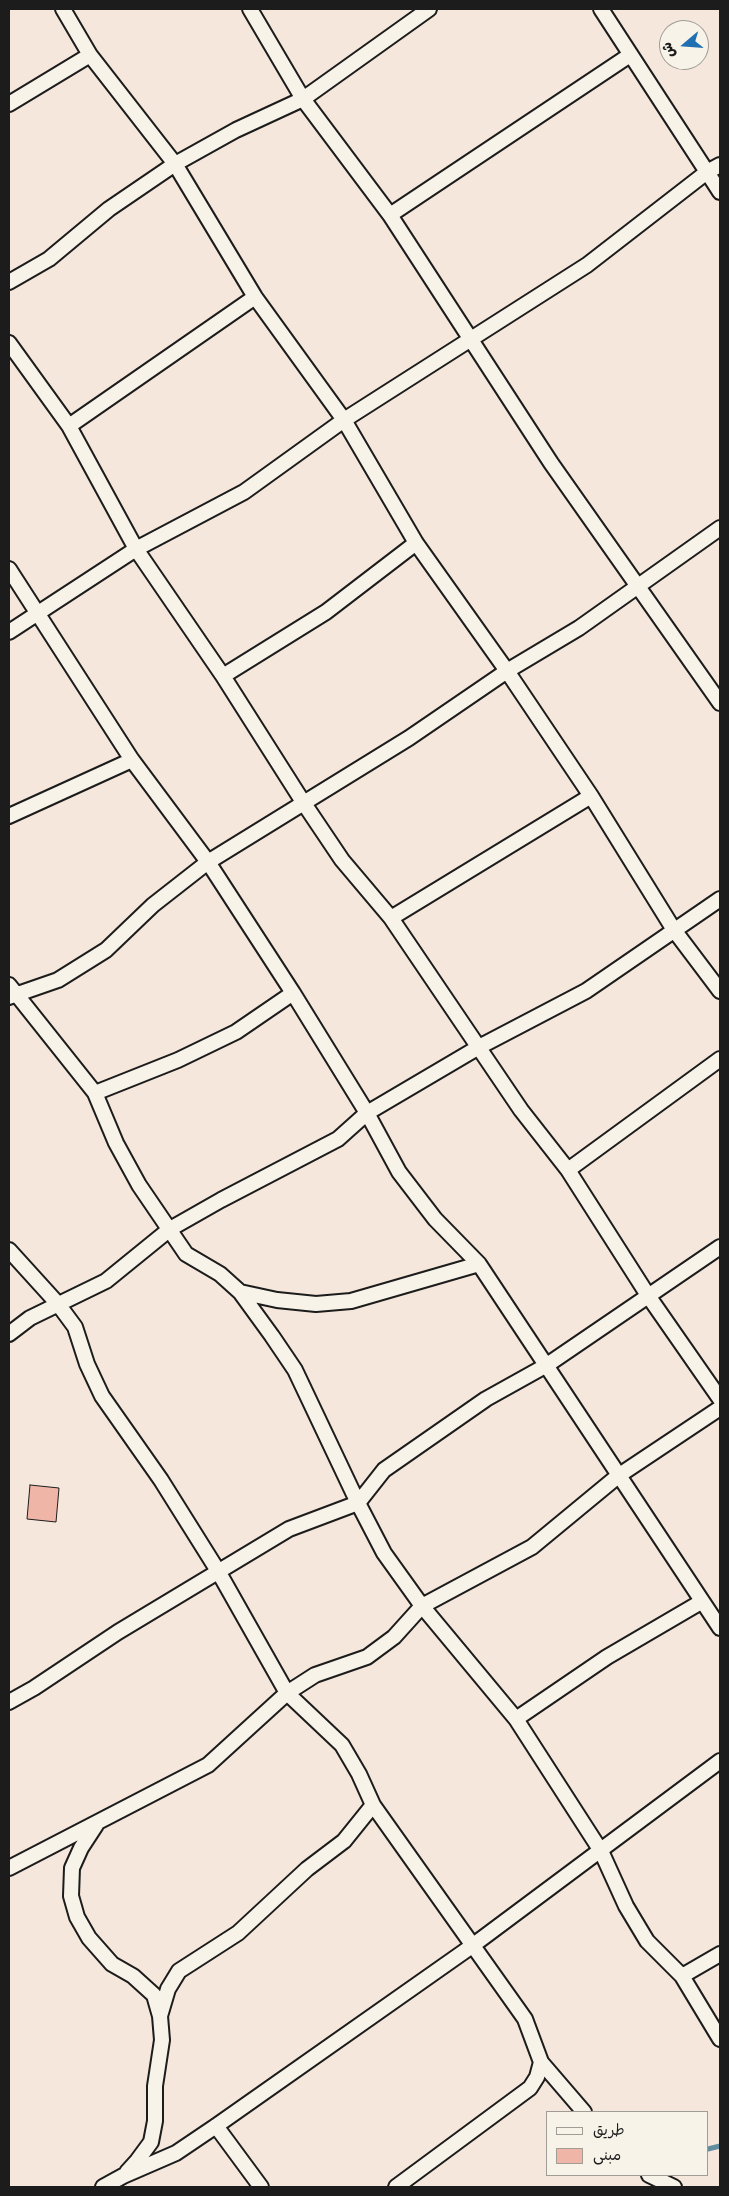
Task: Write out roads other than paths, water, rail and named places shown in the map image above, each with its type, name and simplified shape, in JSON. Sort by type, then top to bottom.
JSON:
[{"type":"street","points":[[63,9],[90,55],[174,164],[255,297],[344,420],[416,543],[507,671],[591,796],[674,930],[720,991]]},
{"type":"street","points":[[250,9],[303,99],[390,215],[551,464],[720,703]]},
{"type":"street","points":[[9,282],[49,259],[110,209],[174,164],[236,130],[303,99],[429,9]]},
{"type":"street","points":[[601,9],[720,192]]},
{"type":"street","points":[[390,215],[630,54]]},
{"type":"street","points":[[9,104],[90,55]]},
{"type":"street","points":[[9,632],[36,612],[136,549],[244,492],[344,420],[587,265],[707,172],[720,165]]},
{"type":"street","points":[[69,426],[255,297]]},
{"type":"street","points":[[9,343],[69,426],[136,549],[222,676],[342,860],[392,918],[521,1110],[568,1170],[649,1297],[720,1399]]},
{"type":"street","points":[[720,528],[579,628],[507,671],[409,738],[208,862],[153,905],[106,950],[58,980],[12,993],[95,1093],[116,1143],[138,1185],[186,1254],[220,1274],[240,1292],[295,1370],[358,1503],[384,1553],[422,1606],[516,1719],[601,1851],[626,1906],[647,1941],[682,1976],[720,2039]]},
{"type":"street","points":[[222,676],[326,612],[416,543]]},
{"type":"street","points":[[9,568],[132,760],[208,862],[293,993],[367,1113],[405,1180],[435,1220],[479,1264],[720,1628]]},
{"type":"street","points":[[9,816],[132,760]]},
{"type":"street","points":[[392,918],[591,796]]},
{"type":"street","points":[[9,1334],[30,1318],[106,1281],[170,1229],[338,1139],[367,1113],[479,1047],[586,990],[720,898]]},
{"type":"street","points":[[95,1093],[178,1060],[236,1032],[293,993]]},
{"type":"street","points":[[568,1170],[720,1059]]},
{"type":"street","points":[[9,1702],[34,1688],[118,1632],[289,1529],[358,1503],[384,1470],[486,1399],[547,1365],[720,1247]]},
{"type":"street","points":[[9,1250],[58,1304],[74,1327],[87,1364],[102,1396],[161,1480],[218,1571],[287,1693],[342,1745],[359,1774],[373,1805],[472,1946],[500,1982],[525,2020],[541,2062],[583,2111]]},
{"type":"street","points":[[240,1292],[277,1300],[316,1304],[351,1300],[479,1264]]},
{"type":"street","points":[[9,1868],[96,1825],[208,1765],[287,1693],[315,1675],[366,1657],[394,1637],[422,1606],[532,1547],[618,1476],[720,1408]]},
{"type":"street","points":[[516,1719],[607,1657],[701,1602]]},
{"type":"street","points":[[103,2187],[123,2176],[176,2153],[216,2126],[472,1946],[720,1761]]},
{"type":"street","points":[[160,2016],[168,1989],[180,1971],[238,1933],[307,1869],[344,1841],[373,1805]]},
{"type":"street","points":[[96,1825],[72,1868],[71,1896],[77,1917],[89,1938],[112,1964],[133,1976],[154,1995],[160,2016],[162,2040],[155,2086],[155,2121],[151,2142],[138,2162],[123,2176]]},
{"type":"street","points":[[682,1976],[720,1954]]},
{"type":"street","points":[[396,2187],[530,2088],[537,2076],[541,2062]]},
{"type":"street","points":[[216,2126],[261,2187]]},
{"type":"street","points":[[651,2176],[674,2187]]},
{"type":"waterway","points":[[709,2149],[720,2146]]}]
